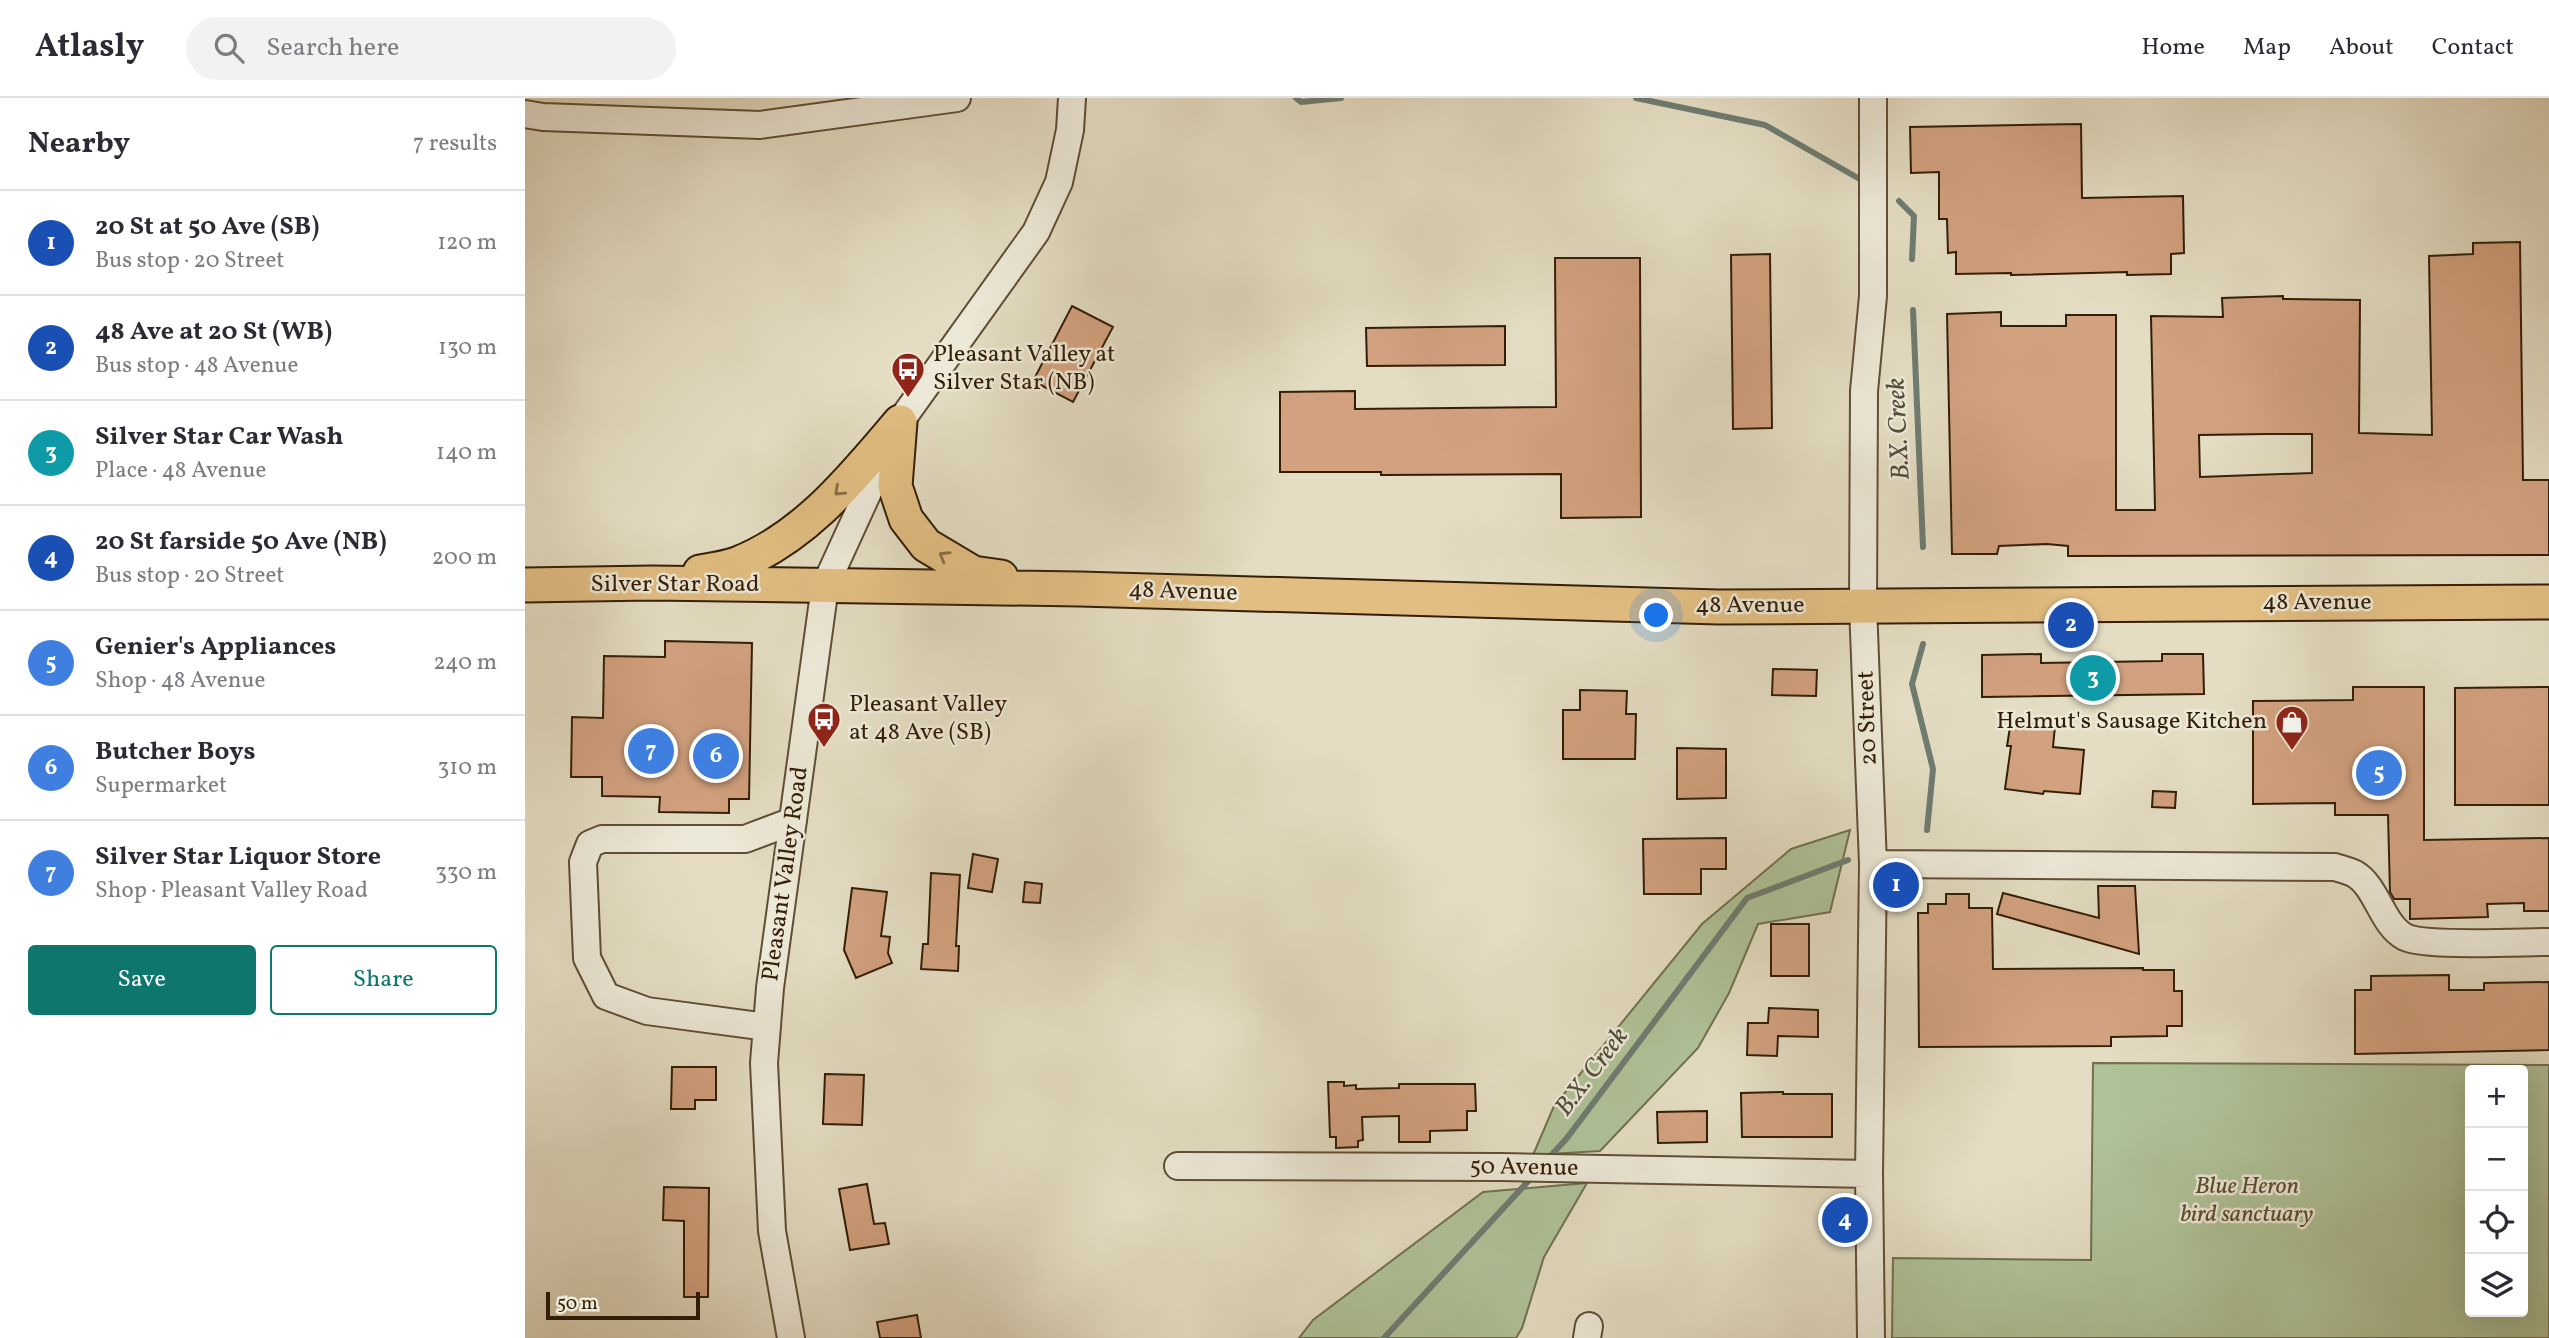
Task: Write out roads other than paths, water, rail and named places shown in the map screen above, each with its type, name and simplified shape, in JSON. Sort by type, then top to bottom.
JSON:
[{"type":"main road","points":[[652,583],[735,565],[765,551],[796,530],[846,485],[900,422]]},
{"type":"main road","points":[[900,422],[895,486],[906,519],[926,545],[973,573],[1080,589]]},
{"type":"main road","name":"Silver Star Road","points":[[525,585],[652,583],[825,586]]},
{"type":"main road","name":"48 Avenue","points":[[825,586],[1080,589],[1719,607],[2549,602]]},
{"type":"street","points":[[536,110],[760,125],[957,98]]},
{"type":"street","name":"Pleasant Valley Road","points":[[792,1338],[772,1231],[764,1063],[825,586],[900,422],[1036,232],[1059,182],[1070,130],[1072,98]]},
{"type":"street","name":"20 Street","points":[[1871,1338],[1869,1174],[1873,864],[1863,606],[1864,391],[1873,296],[1873,98]]},
{"type":"street","points":[[767,1027],[647,1010],[605,996],[587,958],[583,862],[590,845],[602,839],[745,839],[793,821]]},
{"type":"street","points":[[1873,864],[2335,867],[2355,874],[2368,886],[2388,919],[2404,936],[2428,942],[2549,942]]},
{"type":"street","name":"50 Avenue","points":[[1178,1166],[1523,1167],[1869,1174]]},
{"type":"waterway","name":"B.X. Creek","points":[[1296,98],[1301,102],[1341,98]]},
{"type":"waterway","name":"B.X. Creek","points":[[1636,98],[1765,125],[1865,182]]},
{"type":"waterway","name":"B.X. Creek","points":[[1899,201],[1914,216],[1912,259]]},
{"type":"waterway","name":"B.X. Creek","points":[[1913,310],[1923,547]]},
{"type":"waterway","name":"B.X. Creek","points":[[1923,644],[1912,684],[1933,769],[1927,830]]},
{"type":"waterway","name":"B.X. Creek","points":[[1546,1161],[1567,1138],[1747,898],[1848,860]]},
{"type":"waterway","name":"B.X. Creek","points":[[1384,1338],[1532,1177]]},
{"type":"place","name":"Pleasant Valley at Silver Star (NB)","points":[[908,399]]},
{"type":"place","name":"48 Ave at 20 St (WB)","points":[[2071,625]]},
{"type":"place","name":"Silver Star Car Wash","points":[[2093,678]]},
{"type":"place","name":"Pleasant Valley at 48 Ave (SB)","points":[[824,749]]},
{"type":"place","name":"Silver Star Liquor Store","points":[[651,751]]},
{"type":"place","name":"Helmut's Sausage Kitchen","points":[[2292,752]]},
{"type":"place","name":"Butcher Boys","points":[[716,756]]},
{"type":"place","name":"Genier's Appliances","points":[[2379,773]]},
{"type":"place","name":"20 St at 50 Ave (SB)","points":[[1896,885]]},
{"type":"place","name":"20 St farside 50 Ave (NB)","points":[[1845,1220]]},
{"type":"park label","name":"Blue Heron bird sanctuary","points":[[2247,1201]]}]
